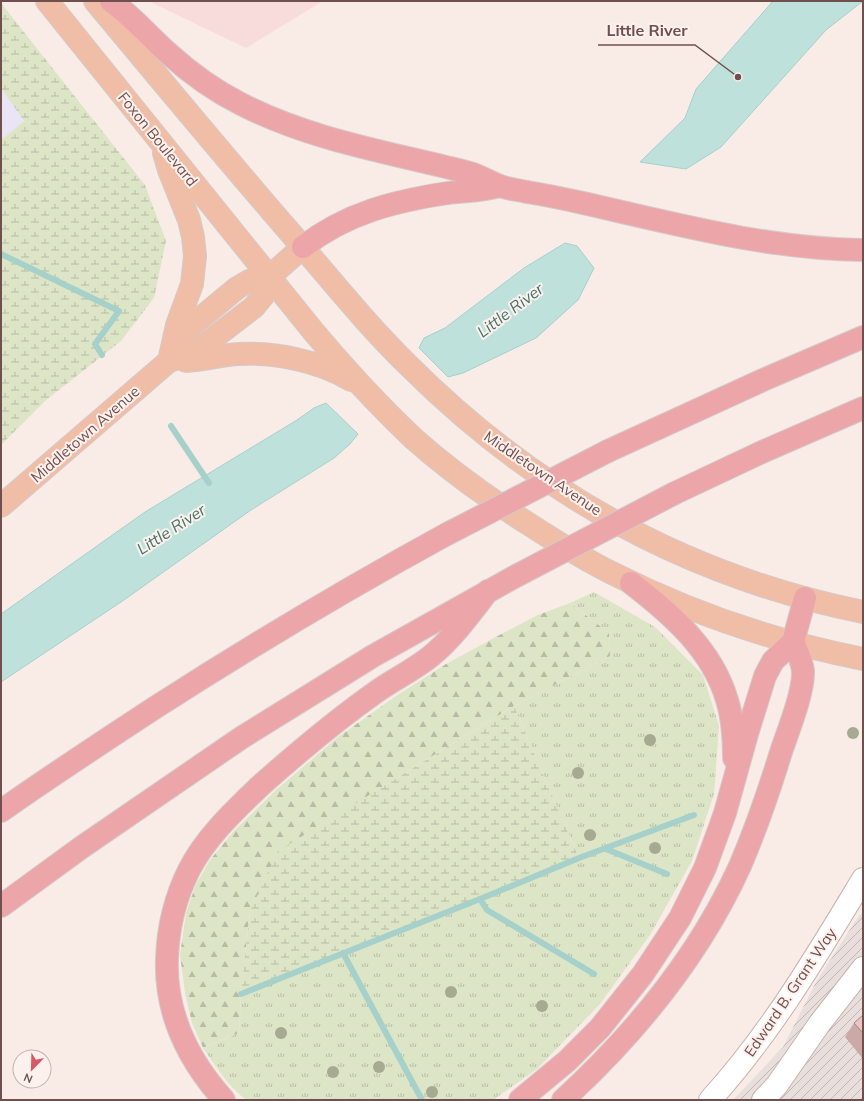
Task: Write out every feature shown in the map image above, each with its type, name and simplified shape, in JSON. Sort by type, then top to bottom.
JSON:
[{"type":"highway","points":[[111,1],[196,77],[241,104],[276,120],[315,134],[472,174],[500,186],[566,199],[730,236],[777,244],[863,250]]},
{"type":"highway","points":[[303,247],[332,226],[376,208],[422,197],[484,190],[500,186]]},
{"type":"highway","points":[[1,811],[110,737],[208,674],[348,590],[447,534],[608,451],[756,383],[863,337]]},
{"type":"highway","points":[[1,906],[82,847],[241,738],[373,656],[488,591],[675,493],[762,452],[863,408]]},
{"type":"highway","points":[[631,583],[663,609],[688,633],[704,653],[718,676],[727,700],[732,725],[734,757],[733,789]]},
{"type":"highway","points":[[224,1100],[199,1070],[182,1037],[171,1004],[168,984],[167,957],[170,924],[177,896],[190,868],[216,831],[252,794],[305,746],[377,690],[420,665],[432,655],[459,628],[488,591]]},
{"type":"highway","points":[[520,1100],[550,1077],[581,1048],[620,1004],[656,956],[680,918],[705,868],[723,820],[733,789],[747,734],[769,666],[777,656],[793,642],[805,598]]},
{"type":"highway","points":[[563,1100],[615,1050],[658,1000],[697,944],[730,886],[748,848],[762,812],[800,693],[803,670],[793,642]]},
{"type":"main road","name":"Foxon Boulevard","points":[[47,1],[269,277]]},
{"type":"main road","points":[[95,1],[190,116],[303,247],[269,277],[313,331],[366,391],[416,440],[474,487],[548,536],[631,583],[720,619],[793,642],[863,659]]},
{"type":"main road","points":[[162,144],[169,170],[189,220],[195,256],[192,284],[177,325],[169,361],[192,361],[238,354],[277,356],[298,360],[329,369],[366,391]]},
{"type":"main road","name":"Middletown Avenue","points":[[303,247],[353,307],[409,366],[480,431],[530,468],[598,512],[661,546],[729,574],[782,592],[863,612]]},
{"type":"main road","name":"Middletown Avenue","points":[[1,506],[169,361],[194,353],[254,307],[263,296],[269,277]]},
{"type":"street","name":"Edward B. Grant Way","points":[[710,1100],[749,1055],[771,1025],[860,892]]},
{"type":"street","points":[[763,1100],[777,1085],[820,1023],[863,968]]},
{"type":"shaded area","points":[[148,1],[323,1],[246,48]]},
{"type":"shaded area","points":[[1,88],[24,121],[1,140]]},
{"type":"shaded area","points":[[863,912],[863,1100],[733,1100],[783,1047],[816,982],[858,917]]},
{"type":"green space","points":[[1,3],[145,185],[166,241],[154,298],[121,341],[45,401],[1,445],[1,140],[24,121],[1,88]]},
{"type":"green space","points":[[594,592],[655,627],[703,675],[719,726],[714,794],[692,861],[650,935],[600,1004],[537,1069],[493,1100],[246,1100],[228,1082],[203,1048],[239,1033],[241,994],[579,858],[514,706],[610,656],[609,633],[570,603]]},
{"type":"green space","points":[[570,603],[609,633],[610,656],[514,706],[382,787],[250,911],[241,994],[239,1033],[203,1048],[192,1023],[185,993],[180,955],[186,913],[196,884],[210,860],[233,832],[276,790],[338,737],[396,696],[446,664],[505,632],[538,615]]},
{"type":"green space","points":[[514,706],[579,858],[241,994],[250,911],[278,851]]},
{"type":"water","points":[[773,1],[863,1],[826,30],[721,147],[686,169],[640,162],[685,118],[696,89]]},
{"type":"water","points":[[565,243],[577,246],[594,268],[578,300],[536,338],[463,373],[448,377],[419,348],[424,338],[445,328],[524,268]]},
{"type":"water","points":[[326,403],[358,434],[350,444],[334,458],[251,510],[121,602],[1,682],[1,614],[145,512],[297,420],[314,408]]},
{"type":"building","points":[[863,1015],[863,1033],[854,1023]]},
{"type":"waterway","points":[[1,254],[119,311],[95,344],[102,355]]},
{"type":"waterway","points":[[171,426],[209,483]]},
{"type":"waterway","points":[[241,994],[579,858],[694,815]]},
{"type":"waterway","points":[[606,849],[667,874]]},
{"type":"waterway","points":[[480,899],[487,910],[594,974]]},
{"type":"waterway","points":[[343,953],[422,1100]]},
{"type":"place","name":"Little River","points":[[738,77]]}]
